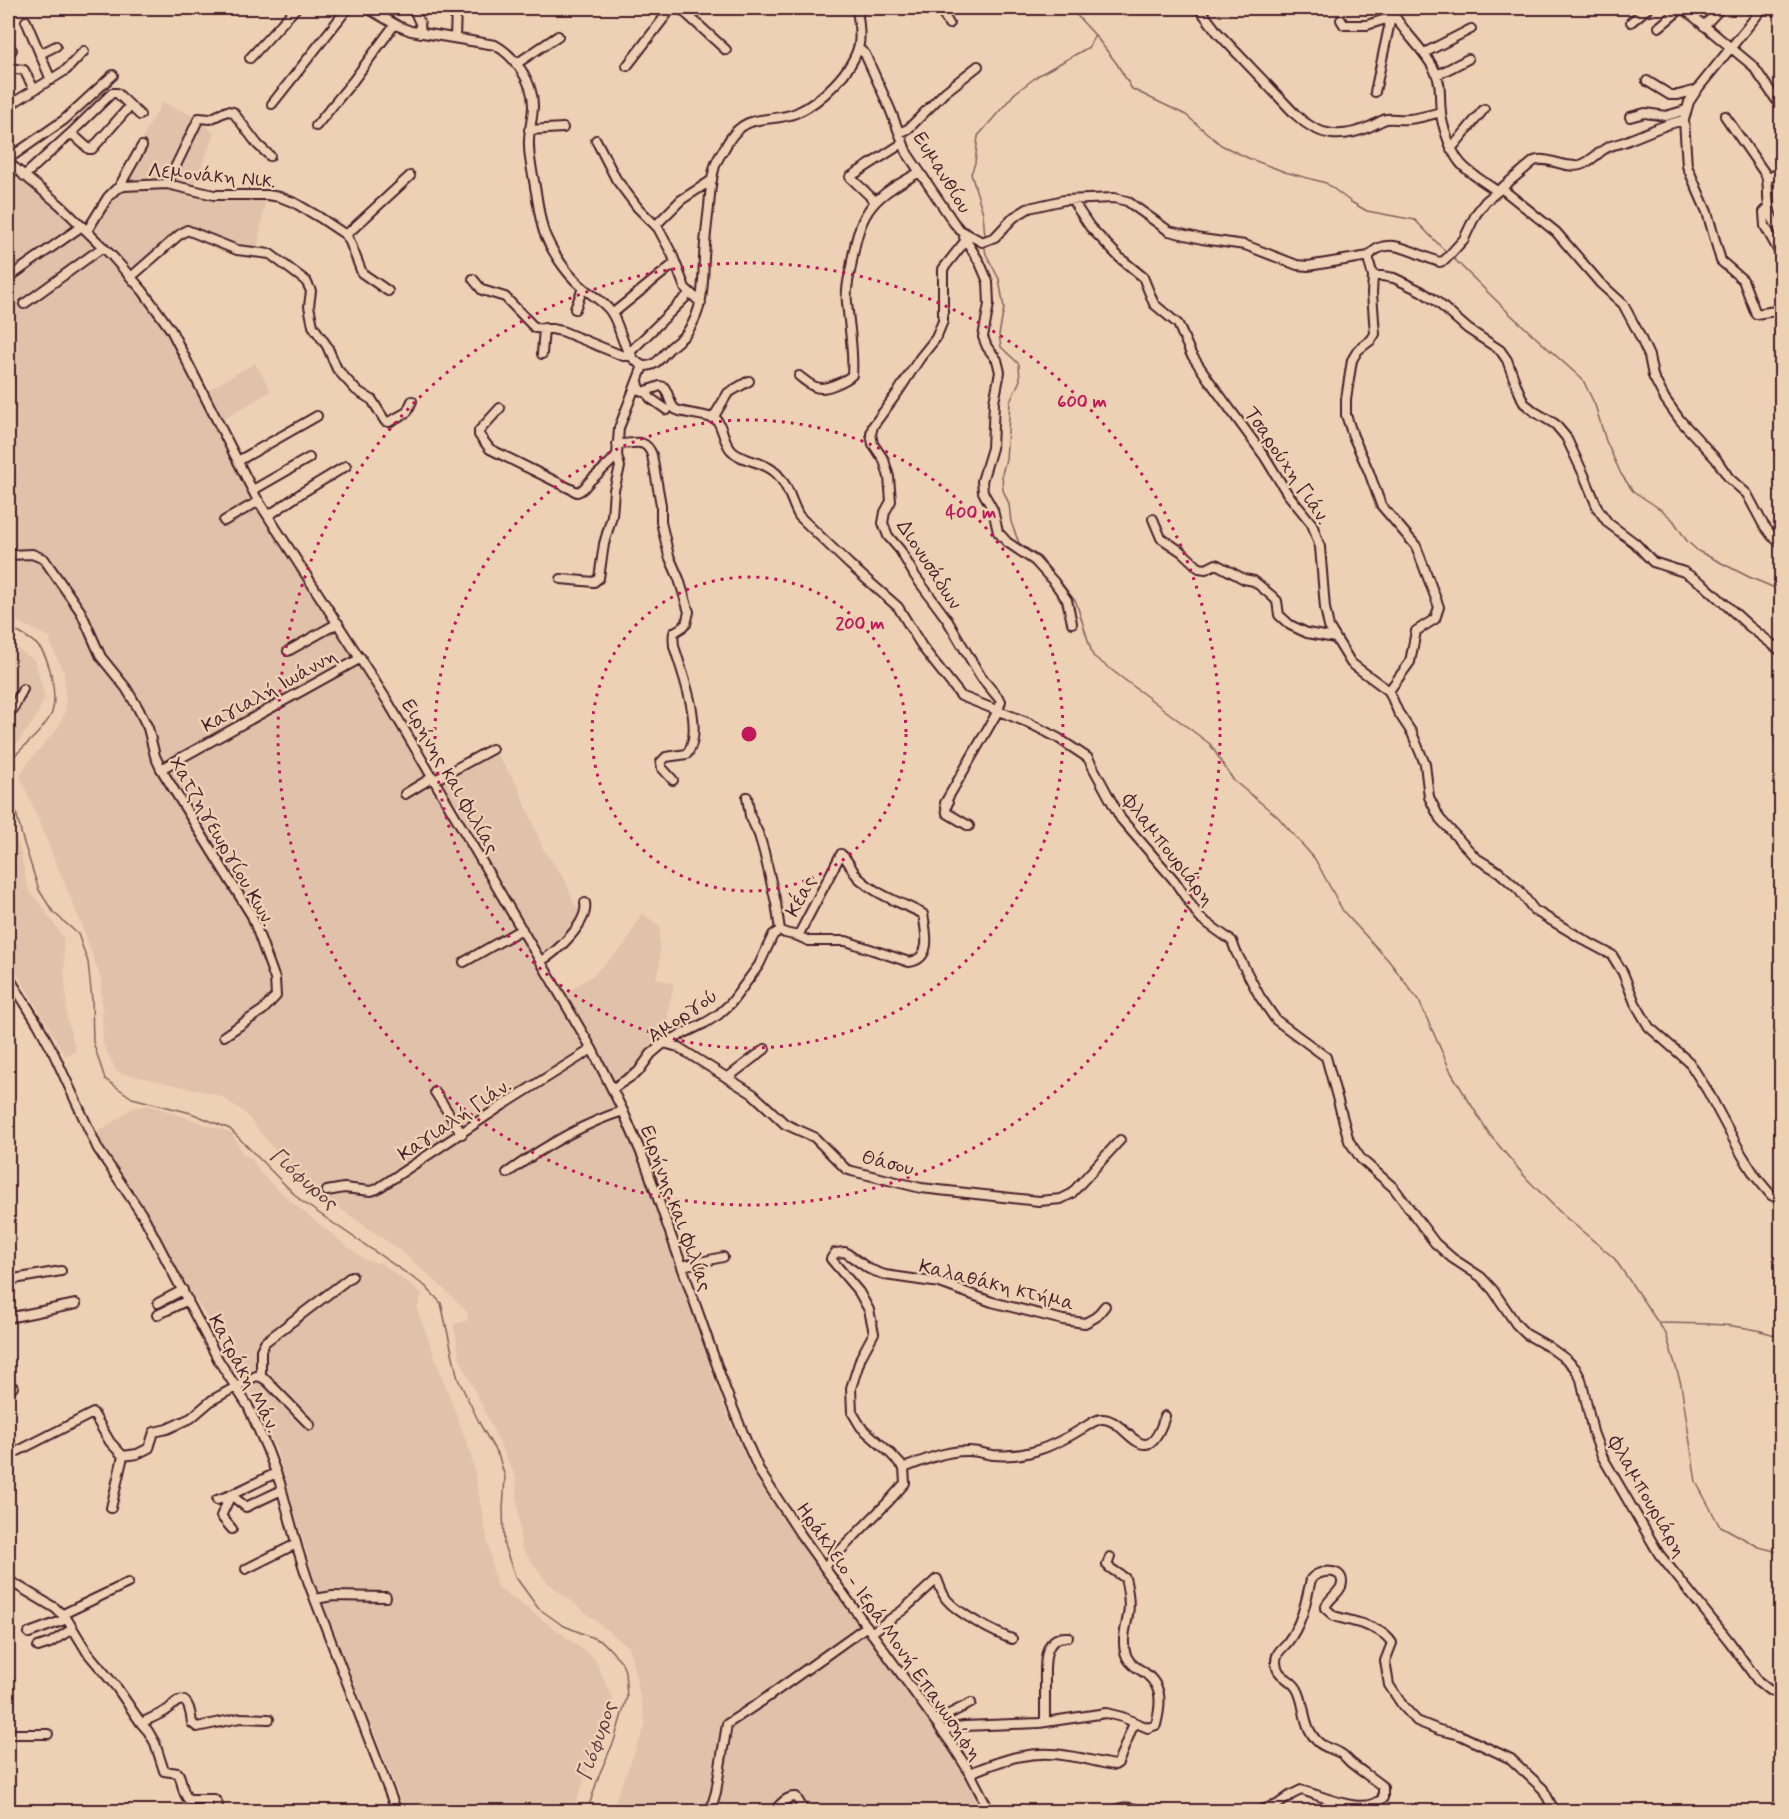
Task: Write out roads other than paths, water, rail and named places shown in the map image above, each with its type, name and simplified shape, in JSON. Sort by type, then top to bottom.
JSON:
[{"type":"street","points":[[103,8],[107,10],[111,8]]},
{"type":"street","points":[[250,58],[296,8]]},
{"type":"street","points":[[272,104],[348,8]]},
{"type":"street","points":[[367,8],[405,29],[495,45],[507,53],[516,64],[532,94],[530,157],[544,231],[562,264],[583,288],[599,299],[612,314],[630,355],[643,366],[656,363],[683,337],[693,323],[701,303],[712,180],[719,158],[737,129],[756,120],[795,113],[843,75],[858,48],[860,34],[857,8]]},
{"type":"street","points":[[413,8],[421,33]]},
{"type":"street","points":[[454,38],[456,8]]},
{"type":"street","points":[[627,66],[670,8]]},
{"type":"street","points":[[680,8],[726,50]]},
{"type":"street","points":[[940,8],[949,24]]},
{"type":"street","points":[[1199,8],[1224,39],[1294,113],[1323,132],[1343,135],[1384,120],[1412,119],[1441,112]]},
{"type":"street","points":[[1390,8],[1392,17],[1424,53],[1437,75],[1441,90],[1441,112],[1451,149],[1457,160],[1462,166],[1499,189],[1557,232],[1600,283],[1625,307],[1648,354],[1653,376],[1665,399],[1680,420],[1716,459],[1729,478],[1747,494],[1763,524],[1772,536],[1782,543]]},
{"type":"street","points":[[1631,22],[1648,8]]},
{"type":"street","points":[[1659,27],[1683,8],[1756,70],[1782,108]]},
{"type":"street","points":[[1704,26],[1721,8]]},
{"type":"street","points":[[1750,8],[1761,11],[1697,90],[1686,110],[1684,120],[1686,164],[1707,212],[1721,261],[1743,280],[1756,314],[1782,310]]},
{"type":"street","points":[[1341,20],[1344,25],[1366,25],[1392,17]]},
{"type":"street","points":[[1375,92],[1392,17]]},
{"type":"street","points":[[27,21],[51,80]]},
{"type":"street","points":[[316,126],[395,24]]},
{"type":"street","points":[[1424,53],[1472,28]]},
{"type":"street","points":[[516,64],[558,36]]},
{"type":"street","points":[[40,54],[56,46]]},
{"type":"street","name":"Ευμανθίου","points":[[858,48],[865,54],[910,157],[960,230],[978,241],[988,241],[999,234],[1014,217],[1024,210],[1040,204],[1072,200]]},
{"type":"street","points":[[8,106],[66,70],[84,51]]},
{"type":"street","points":[[1437,75],[1468,60]]},
{"type":"street","points":[[899,133],[908,129],[945,92],[978,66]]},
{"type":"street","points":[[8,68],[24,70],[34,88]]},
{"type":"street","points":[[8,160],[64,120],[113,75]]},
{"type":"street","points":[[1647,81],[1670,95],[1697,90]]},
{"type":"street","points":[[24,176],[112,93],[117,93],[140,115]]},
{"type":"street","points":[[71,133],[89,149],[92,149],[130,106]]},
{"type":"street","points":[[1451,149],[1484,110]]},
{"type":"street","points":[[1630,117],[1645,113],[1666,116],[1686,110]]},
{"type":"street","points":[[167,184],[199,118],[210,119],[225,112],[233,112],[258,145],[270,156]]},
{"type":"street","points":[[1725,116],[1767,179],[1769,207],[1773,220],[1782,234]]},
{"type":"street","points":[[1072,200],[1123,199],[1169,231],[1202,239],[1245,245],[1300,266],[1369,256],[1378,249],[1392,246],[1416,252],[1437,261],[1445,260],[1465,236],[1478,210],[1499,189],[1537,160],[1563,165],[1580,165],[1609,147],[1664,125],[1684,120]]},
{"type":"street","points":[[530,130],[563,128]]},
{"type":"street","points":[[596,140],[616,179],[638,208],[656,225],[671,251],[683,285],[689,294],[701,303]]},
{"type":"street","points":[[875,201],[850,177],[903,143]]},
{"type":"street","points":[[118,188],[142,146]]},
{"type":"street","name":"Ειρήνης και Φιλίας","points":[[8,160],[60,205],[103,247],[157,309],[176,338],[259,501],[361,658],[434,778],[592,1049],[623,1111],[650,1174],[729,1401],[760,1472]]},
{"type":"street","points":[[1767,179],[1782,171]]},
{"type":"street","points":[[799,376],[813,387],[822,389],[837,384],[852,375],[851,331],[846,291],[856,237],[862,220],[875,201],[886,191],[920,172]]},
{"type":"street","points":[[388,291],[362,273],[346,236],[410,176]]},
{"type":"street","points":[[656,225],[681,201],[712,180]]},
{"type":"street","name":"Λεμονάκη Νικ.","points":[[84,229],[118,188],[128,185],[167,184],[214,195],[267,195],[284,198],[319,217],[346,236]]},
{"type":"street","name":"Τσαρούχη Γιάν.","points":[[1072,200],[1090,227],[1143,278],[1156,305],[1178,324],[1195,360],[1265,457],[1287,493],[1312,524],[1320,551],[1327,618],[1335,638],[1351,663],[1389,691],[1398,712],[1412,733],[1425,764],[1429,797],[1440,819],[1476,858],[1499,872],[1519,890],[1534,910],[1612,955],[1649,1027],[1689,1062],[1756,1177],[1771,1195],[1782,1200]]},
{"type":"street","points":[[1769,207],[1764,212],[1765,226],[1782,257]]},
{"type":"street","points":[[8,278],[84,229]]},
{"type":"street","points":[[131,277],[187,230],[237,250],[270,254],[306,281],[311,291],[309,306],[313,326],[327,346],[337,369],[356,390],[372,400],[385,421],[389,422],[404,414],[412,401]]},
{"type":"street","points":[[960,230],[980,263],[987,282],[989,304],[983,337],[997,360],[1000,372],[995,393],[992,448],[982,481],[983,492],[993,510],[998,532],[1007,542],[1035,561],[1053,582],[1067,600],[1072,623]]},
{"type":"street","name":"Διονυσάδων","points":[[966,240],[943,269],[943,321],[936,338],[873,426],[871,436],[873,444],[884,460],[889,477],[891,501],[885,512],[883,523],[888,536],[946,618],[981,677],[1001,701],[998,711]]},
{"type":"street","points":[[24,304],[103,247]]},
{"type":"street","points":[[1369,256],[1373,276],[1375,334],[1358,350],[1352,360],[1346,415],[1370,472],[1379,502],[1385,512],[1416,546],[1438,607],[1435,619],[1416,631],[1410,662],[1389,691]]},
{"type":"street","points":[[612,314],[675,263]]},
{"type":"street","points":[[1373,276],[1394,278],[1421,291],[1436,301],[1462,325],[1500,350],[1507,360],[1524,403],[1556,424],[1566,437],[1598,509],[1608,523],[1635,543],[1653,562],[1684,572],[1703,584],[1749,626],[1782,652]]},
{"type":"street","points":[[473,279],[482,290],[505,297],[535,328],[562,331],[626,357],[689,294]]},
{"type":"street","points":[[575,309],[583,288]]},
{"type":"street","points":[[542,354],[544,328]]},
{"type":"street","points":[[561,579],[597,581],[612,516],[614,490],[620,467],[617,455],[619,428],[643,366]]},
{"type":"street","points":[[638,381],[640,390],[646,392],[650,398],[667,410]]},
{"type":"street","points":[[646,392],[660,386],[664,387],[675,409],[713,418],[728,393],[749,381]]},
{"type":"street","points":[[500,408],[479,430],[483,443],[500,455],[572,490],[577,492],[584,489],[590,480],[609,466],[617,455]]},
{"type":"street","points":[[238,461],[317,416]]},
{"type":"street","name":"Φλαμπουριάρη","points":[[713,418],[720,424],[732,452],[774,470],[786,484],[794,508],[806,524],[898,607],[926,651],[961,696],[1016,717],[1058,738],[1093,764],[1120,819],[1174,880],[1200,918],[1232,941],[1260,997],[1276,1020],[1326,1057],[1349,1141],[1361,1159],[1394,1188],[1435,1243],[1480,1277],[1493,1290],[1516,1324],[1526,1334],[1549,1347],[1575,1368],[1581,1379],[1593,1431],[1602,1456],[1659,1554],[1730,1641],[1758,1681],[1769,1690],[1782,1693]]},
{"type":"street","points":[[617,444],[640,443],[646,444],[649,448],[669,556],[689,612],[686,624],[675,631],[673,637],[694,718],[694,733],[691,749],[687,754],[666,757],[661,762],[662,768],[673,780]]},
{"type":"street","points":[[253,490],[309,458]]},
{"type":"street","points":[[268,516],[346,466]]},
{"type":"street","points":[[224,521],[259,501]]},
{"type":"street","points":[[1153,519],[1161,538],[1182,552],[1199,568],[1206,569],[1216,564],[1244,579],[1254,581],[1277,602],[1280,615],[1290,625],[1307,633],[1335,638]]},
{"type":"street","name":"Χατζηγεωργίου Κων.","points":[[8,555],[37,555],[45,560],[52,570],[84,619],[101,657],[126,688],[138,708],[148,728],[161,769],[252,916],[276,984],[277,994],[250,1020],[224,1036]]},
{"type":"street","points":[[288,651],[338,623]]},
{"type":"street","name":"Καγιαλή Ιωάννη","points":[[161,769],[361,658]]},
{"type":"street","points":[[8,714],[23,689]]},
{"type":"street","points":[[969,826],[946,813],[948,803],[945,803],[998,711]]},
{"type":"street","points":[[405,794],[492,749]]},
{"type":"street","points":[[747,797],[750,816],[759,835],[769,872],[780,930]]},
{"type":"street","name":"Κέας","points":[[780,930],[808,941],[846,941],[909,962],[916,961],[923,956],[926,949],[923,914],[895,902],[860,879],[852,871],[850,862],[841,854],[798,936]]},
{"type":"street","points":[[541,961],[555,952],[569,938],[586,909],[585,903]]},
{"type":"street","points":[[464,962],[522,929]]},
{"type":"street","name":"Αμοργού","points":[[612,1089],[638,1072],[651,1054],[664,1043],[705,1023],[732,1003],[759,965],[773,935],[780,930]]},
{"type":"street","name":"Κατράκη Μάν.","points":[[8,976],[53,1052],[98,1149],[138,1208],[219,1361],[257,1425],[282,1490],[296,1544],[334,1652],[397,1812]]},
{"type":"street","name":"Θάσου","points":[[664,1043],[678,1047],[753,1094],[785,1124],[814,1137],[846,1168],[921,1188],[1039,1201],[1061,1199],[1071,1194],[1120,1140]]},
{"type":"street","name":"Καγιαλή Γιάν.","points":[[327,1191],[344,1188],[371,1191],[377,1189],[592,1049]]},
{"type":"street","points":[[727,1078],[765,1049]]},
{"type":"street","points":[[435,1092],[462,1134]]},
{"type":"street","points":[[507,1173],[571,1133],[601,1118],[623,1111]]},
{"type":"street","name":"Καλαθάκη κτήμα","points":[[904,1468],[861,1427],[852,1412],[851,1388],[861,1357],[874,1333],[869,1310],[859,1292],[831,1259],[835,1253],[845,1252],[869,1269],[885,1275],[940,1283],[992,1302],[1063,1320],[1085,1323],[1096,1317],[1105,1306]]},
{"type":"street","points":[[682,1266],[723,1257]]},
{"type":"street","points":[[8,1280],[61,1271]]},
{"type":"street","points":[[261,1377],[261,1350],[266,1342],[352,1276]]},
{"type":"street","points":[[158,1303],[183,1290]]},
{"type":"street","points":[[157,1315],[188,1300]]},
{"type":"street","points":[[8,1318],[76,1304]]},
{"type":"street","points":[[123,1456],[137,1454],[149,1448],[154,1432],[191,1418],[212,1400],[256,1376],[261,1377],[279,1392],[310,1425]]},
{"type":"street","points":[[8,1456],[93,1413],[110,1442],[123,1456]]},
{"type":"street","points":[[824,1566],[905,1483],[904,1468],[927,1458],[964,1451],[978,1451],[991,1455],[1033,1452],[1099,1419],[1111,1421],[1135,1441],[1148,1442],[1156,1437],[1165,1416]]},
{"type":"street","points":[[111,1508],[123,1456]]},
{"type":"street","name":"Ηράκλειο - Ιερά Μονή Επανωσήφη","points":[[760,1472],[778,1501],[942,1730],[970,1773],[990,1812]]},
{"type":"street","points":[[217,1500],[276,1473]]},
{"type":"street","points":[[231,1495],[246,1507],[282,1490]]},
{"type":"street","points":[[231,1495],[221,1516],[232,1529]]},
{"type":"street","points":[[246,1569],[296,1544]]},
{"type":"street","points":[[942,1730],[964,1726],[1045,1722],[1106,1713],[1148,1728],[1156,1725],[1160,1691],[1150,1676],[1133,1666],[1125,1653],[1124,1630],[1129,1604],[1127,1585],[1125,1578],[1107,1565],[1110,1557]]},
{"type":"street","points":[[1255,1812],[1277,1805],[1291,1794],[1301,1790],[1341,1803],[1365,1806],[1378,1804],[1383,1798],[1383,1787],[1341,1753],[1318,1743],[1304,1718],[1298,1690],[1279,1672],[1276,1662],[1279,1651],[1300,1622],[1311,1579],[1315,1574],[1324,1571],[1338,1575],[1342,1580],[1338,1591],[1327,1602],[1325,1608],[1334,1616],[1378,1630],[1388,1636],[1392,1643],[1385,1661],[1389,1685],[1403,1706],[1418,1721],[1439,1730],[1460,1735],[1511,1759],[1543,1789],[1555,1812]]},
{"type":"street","points":[[710,1812],[716,1792],[727,1724],[869,1629],[903,1610],[937,1579],[947,1600],[952,1605],[988,1628],[1012,1639]]},
{"type":"street","points":[[8,1580],[65,1616],[87,1652],[148,1731],[155,1743],[164,1771],[176,1772],[179,1775],[186,1797],[214,1799],[219,1812]]},
{"type":"street","points":[[29,1633],[128,1583]]},
{"type":"street","points":[[315,1599],[333,1596],[386,1597]]},
{"type":"street","points":[[38,1647],[50,1643],[72,1629]]},
{"type":"street","points":[[1045,1722],[1046,1653],[1054,1640],[1068,1637]]},
{"type":"street","points":[[141,1723],[182,1700],[191,1713],[192,1723],[197,1727],[240,1718],[268,1719]]},
{"type":"street","points":[[935,1721],[971,1703]]},
{"type":"street","points":[[970,1773],[1010,1758],[1033,1753],[1070,1756],[1115,1765],[1118,1763],[1134,1723]]},
{"type":"street","points":[[8,1734],[48,1734]]},
{"type":"street","points":[[773,1812],[782,1802],[793,1797],[799,1800],[805,1812]]},
{"type":"street","points":[[1113,1812],[1119,1807],[1126,1806],[1144,1812]]},
{"type":"waterway","points":[[1070,8],[1117,64],[1132,89],[1186,115],[1221,145],[1248,158],[1285,172],[1326,183],[1367,211],[1415,220],[1446,252]]},
{"type":"waterway","points":[[985,237],[983,213],[971,174],[975,163],[978,136],[1015,93],[1039,75],[1089,47],[1094,36]]},
{"type":"waterway","points":[[984,244],[986,254],[999,279],[1004,308],[999,335],[1001,347],[1019,364],[1020,380],[1010,402],[1006,459],[1002,474],[1003,490],[1019,543],[1040,557],[1076,602],[1093,656],[1210,744],[1234,781],[1277,816],[1315,859],[1343,911],[1389,961],[1419,1001],[1452,1074],[1490,1135],[1527,1179],[1563,1215],[1614,1258],[1666,1334],[1681,1384],[1696,1482],[1719,1525],[1759,1547],[1782,1553]]},
{"type":"waterway","points":[[1452,257],[1511,315],[1583,380],[1595,405],[1606,441],[1621,474],[1633,491],[1673,520],[1687,541],[1698,551],[1782,591]]},
{"type":"waterway","name":"Γιόφυρος","points":[[8,627],[29,638],[39,647],[50,670],[54,699],[51,715],[10,760],[9,776],[23,840],[39,890],[53,912],[78,934],[88,962],[93,1042],[105,1079],[132,1098],[191,1113],[230,1129],[301,1201],[425,1286],[441,1303],[458,1379],[499,1457],[505,1477],[504,1545],[515,1576],[538,1608],[562,1625],[603,1642],[621,1661],[625,1671],[627,1697],[614,1741],[599,1775],[587,1812]]},
{"type":"waterway","points":[[1658,1323],[1737,1326],[1782,1338]]}]
